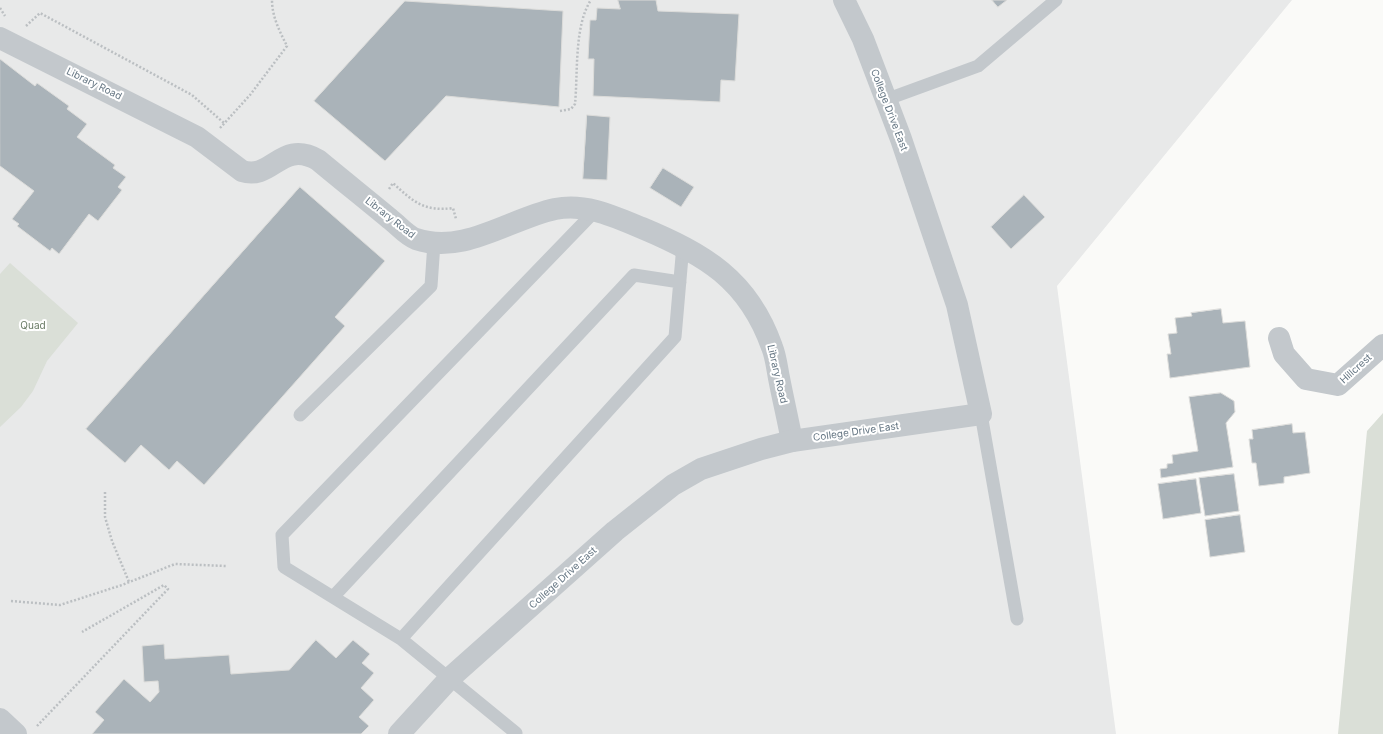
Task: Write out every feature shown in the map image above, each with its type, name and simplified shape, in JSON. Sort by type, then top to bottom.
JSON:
[{"type":"street","name":"College Drive East","points":[[398,734],[450,678],[615,531],[674,485],[701,469],[792,441],[981,414],[957,305],[901,139],[862,39],[844,0]]},
{"type":"street","name":"Library Road","points":[[4,28],[196,137],[242,171],[251,174],[260,172],[284,157],[295,154],[307,154],[318,160],[414,238],[434,243],[475,238],[554,210],[577,207],[596,210],[682,245],[709,261],[732,282],[752,305],[773,348],[792,441]]},
{"type":"street","name":"Hillcrest","points":[[1279,338],[1284,354],[1306,379],[1338,385],[1383,345]]},
{"type":"street","points":[[0,719],[16,734]]},
{"type":"lane","points":[[885,100],[978,66],[1056,0]]},
{"type":"lane","points":[[516,733],[401,639],[284,567],[282,535],[596,210]]},
{"type":"lane","points":[[300,415],[431,286],[434,243]]},
{"type":"lane","points":[[401,639],[675,337],[682,245]]},
{"type":"lane","points":[[333,597],[634,275],[680,282]]},
{"type":"lane","points":[[981,414],[1017,619]]},
{"type":"path","points":[[218,131],[250,95],[288,46],[278,28],[272,9],[272,0]]},
{"type":"path","points":[[560,111],[571,109],[575,104],[581,27],[585,11],[591,0]]},
{"type":"path","points":[[0,8],[4,28]]},
{"type":"path","points":[[23,30],[40,13],[192,95],[224,123]]},
{"type":"path","points":[[374,205],[393,183],[415,202],[426,208],[440,210],[453,208],[458,226]]},
{"type":"path","points":[[105,492],[105,517],[112,541],[129,582]]},
{"type":"path","points":[[11,602],[60,605],[129,582],[175,564],[226,566]]},
{"type":"path","points":[[40,723],[168,589],[164,585],[82,632]]},
{"type":"shaded area","points":[[0,0],[1292,0],[1057,286],[1116,734],[0,734]]},
{"type":"green space","name":"Quad","points":[[10,263],[78,323],[47,361],[33,391],[21,407],[0,427],[0,274]]},
{"type":"green space","points":[[1383,413],[1383,734],[1338,734],[1367,431]]},
{"type":"building","points":[[618,0],[656,0],[658,11],[739,14],[735,81],[721,80],[720,102],[593,96],[594,59],[588,59],[590,20],[596,20],[597,8],[620,9]]},
{"type":"building","points":[[992,0],[1007,0],[998,7]]},
{"type":"building","points":[[405,1],[563,11],[559,107],[446,96],[385,161],[314,101]]},
{"type":"building","points":[[0,59],[35,86],[37,83],[69,106],[67,109],[87,124],[77,137],[115,165],[113,168],[126,177],[118,187],[122,190],[98,221],[89,214],[59,254],[52,248],[50,251],[17,226],[19,224],[12,219],[34,191],[0,166]]},
{"type":"building","points":[[587,115],[610,117],[607,180],[583,179]]},
{"type":"building","points":[[663,168],[694,187],[681,207],[650,188]]},
{"type":"building","points":[[300,187],[385,261],[335,317],[345,326],[204,485],[177,461],[169,470],[141,445],[125,463],[86,429]]},
{"type":"building","points":[[1024,195],[1045,217],[1011,249],[991,227]]},
{"type":"building","points":[[1221,309],[1223,323],[1245,321],[1250,367],[1170,378],[1167,354],[1171,354],[1168,334],[1177,333],[1175,318],[1192,316],[1191,313]]},
{"type":"building","points":[[1221,393],[1234,401],[1235,412],[1226,423],[1233,467],[1161,478],[1160,469],[1167,468],[1167,464],[1173,463],[1172,455],[1198,451],[1189,397]]},
{"type":"building","points":[[1292,424],[1293,433],[1305,432],[1310,473],[1284,477],[1284,483],[1259,486],[1256,463],[1252,463],[1249,439],[1253,439],[1252,430]]},
{"type":"building","points":[[1234,474],[1239,511],[1205,516],[1199,478]]},
{"type":"building","points":[[1196,479],[1201,513],[1163,519],[1158,484]]},
{"type":"building","points":[[1240,515],[1245,552],[1210,557],[1205,520]]},
{"type":"building","points":[[316,640],[336,658],[353,640],[370,654],[362,663],[374,673],[361,688],[374,700],[359,717],[369,726],[361,734],[92,734],[104,720],[95,712],[124,679],[150,702],[159,692],[158,681],[144,682],[142,646],[164,644],[165,659],[229,655],[231,674],[289,670]]}]
